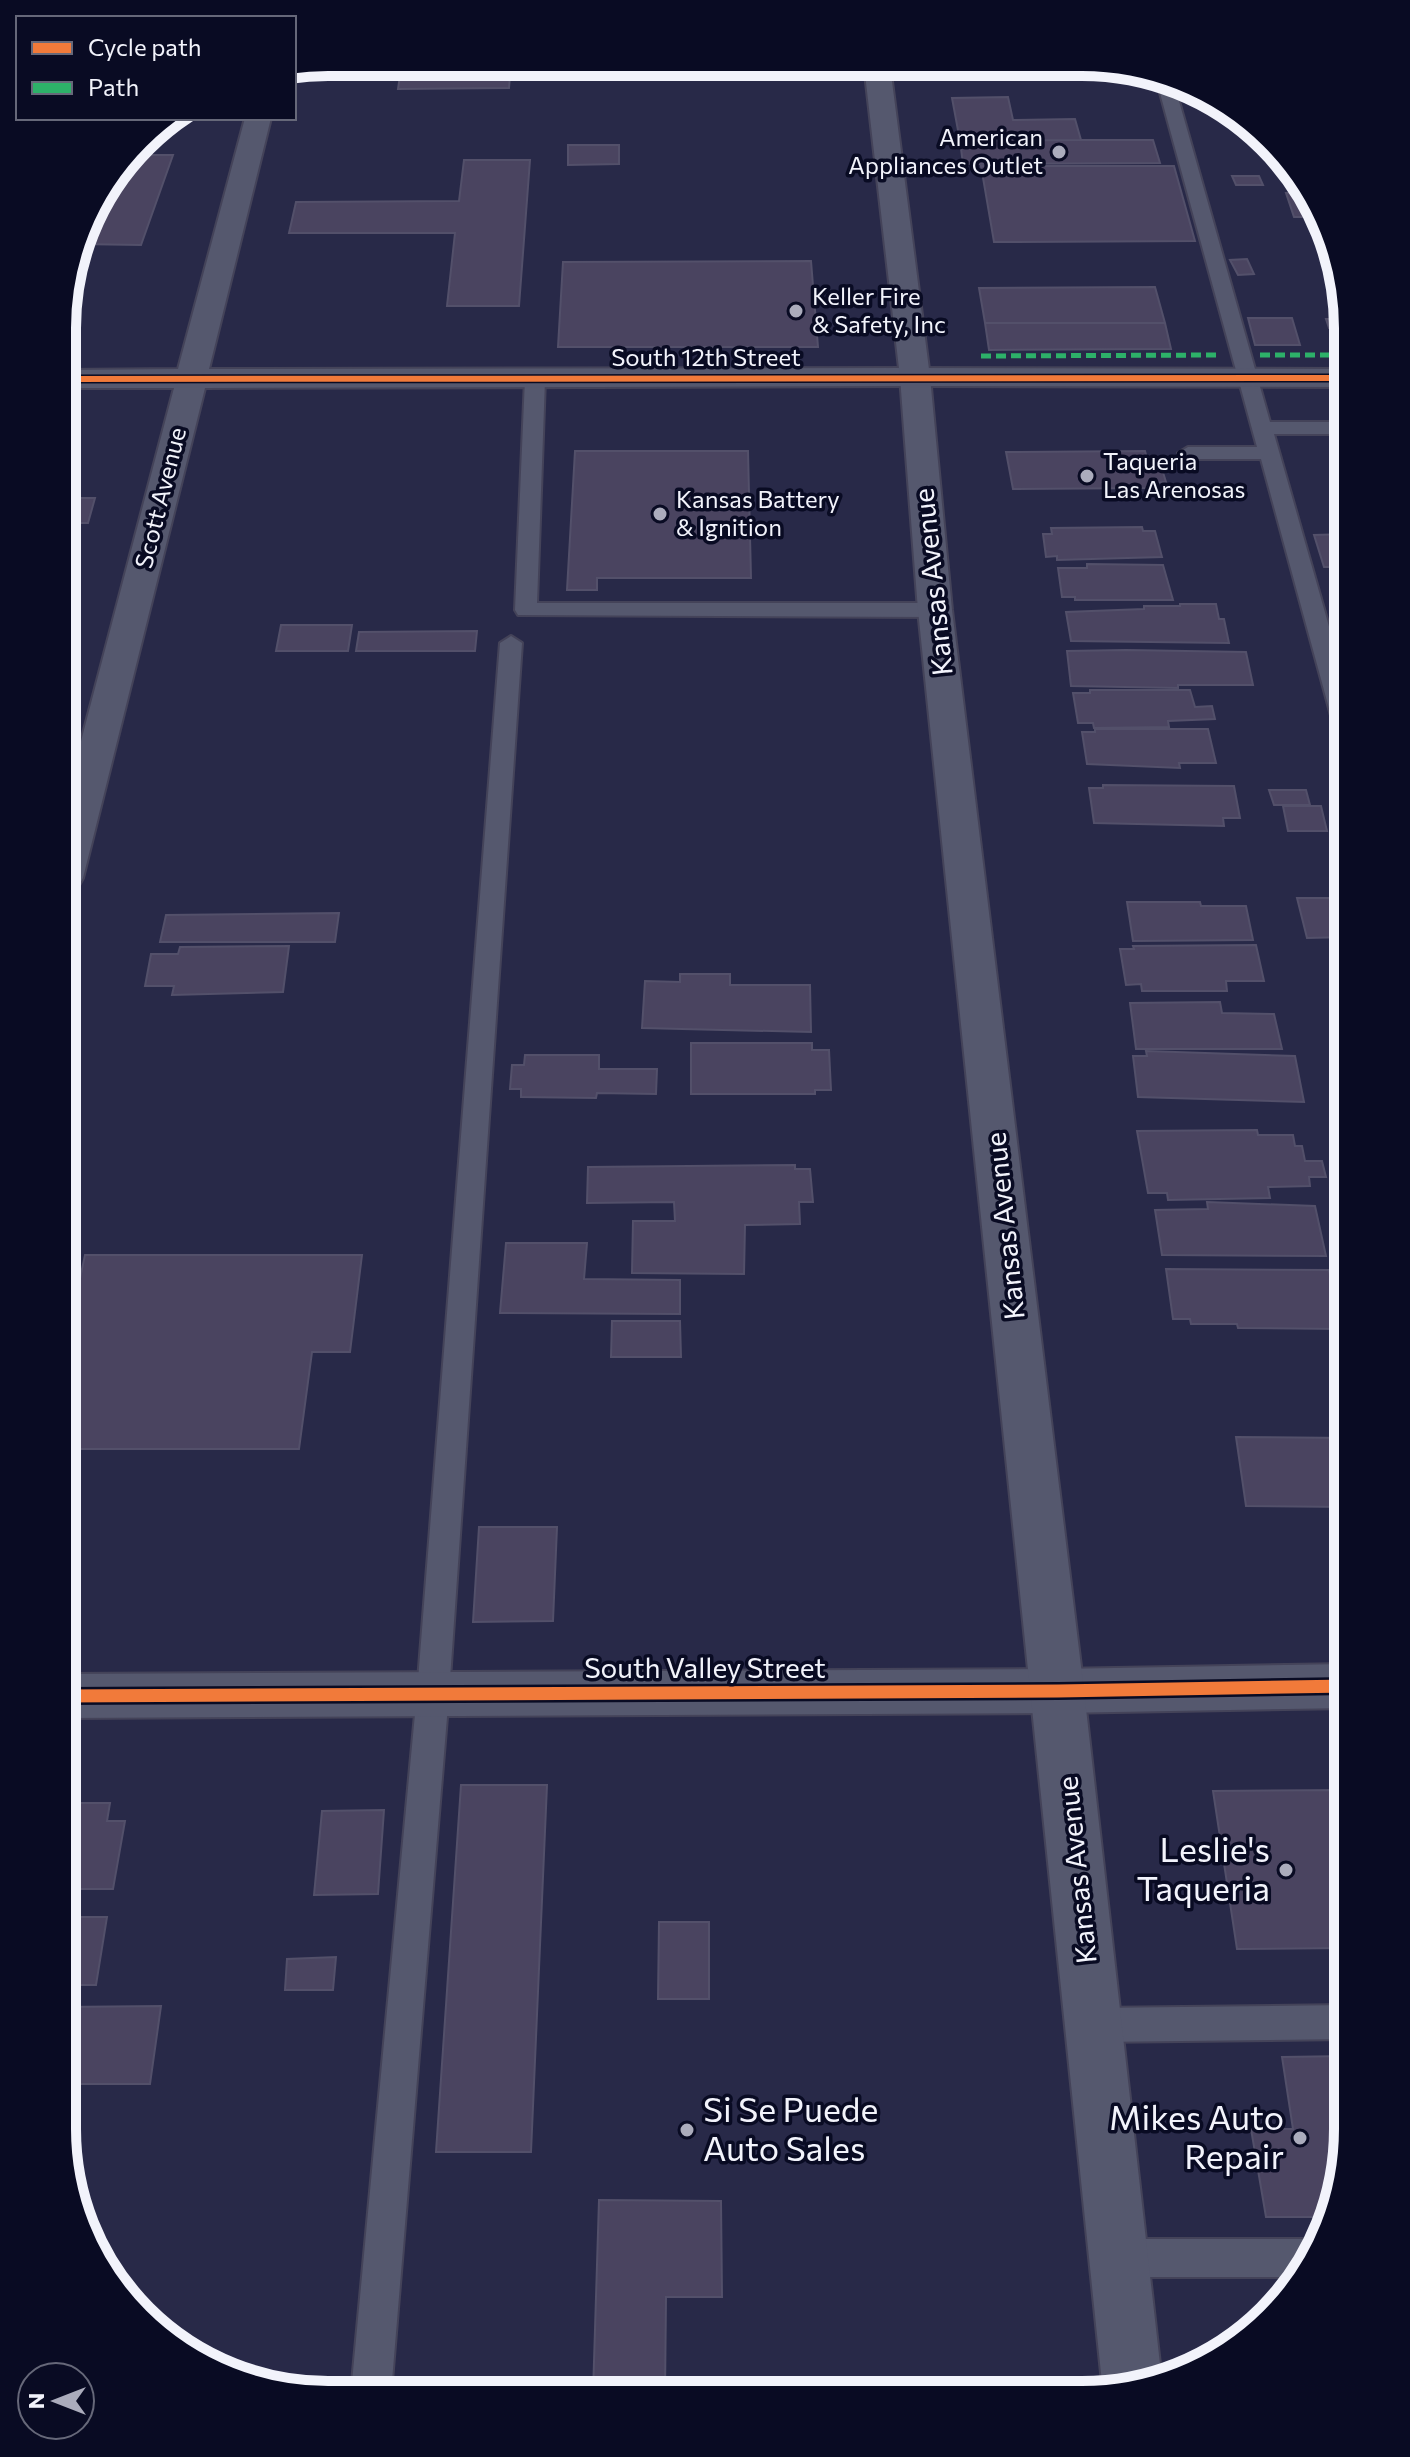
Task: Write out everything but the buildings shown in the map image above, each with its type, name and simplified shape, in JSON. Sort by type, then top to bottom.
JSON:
[{"type":"street","name":"Kansas Avenue","points":[[878,76],[915,377],[935,610],[1058,1691],[1131,2376]]},
{"type":"street","name":"Scott Avenue","points":[[76,831],[257,120]]},
{"type":"street","name":"South 12th Street","points":[[76,379],[1334,378]]},
{"type":"street","name":"South Valley Street","points":[[76,1696],[1058,1691],[1333,1686]]},
{"type":"lane","points":[[1167,91],[1334,684]]},
{"type":"lane","points":[[535,379],[526,610],[935,610]]},
{"type":"lane","points":[[1262,428],[1334,428]]},
{"type":"lane","points":[[1188,453],[1269,453]]},
{"type":"lane","points":[[372,2381],[433,1693],[511,643]]},
{"type":"lane","points":[[1094,2025],[1333,2022]]},
{"type":"lane","points":[[1118,2258],[1298,2258]]},
{"type":"marked path","points":[[981,356],[1217,355]]},
{"type":"marked path","points":[[1260,355],[1334,355]]},
{"type":"cycle path","points":[[76,379],[1334,378]]},
{"type":"cycle path","points":[[76,1696],[1058,1691],[1333,1686]]},
{"type":"place","name":"American Appliances Outlet","points":[[1059,152]]},
{"type":"place","name":"Keller Fire & Safety, Inc","points":[[796,311]]},
{"type":"place","name":"Taqueria Las Arenosas","points":[[1087,476]]},
{"type":"place","name":"Kansas Battery & Ignition","points":[[660,514]]},
{"type":"place","name":"Leslie's Taqueria","points":[[1286,1870]]},
{"type":"place","name":"Si Se Puede Auto Sales","points":[[687,2130]]},
{"type":"place","name":"Mikes Auto Repair","points":[[1300,2138]]}]
